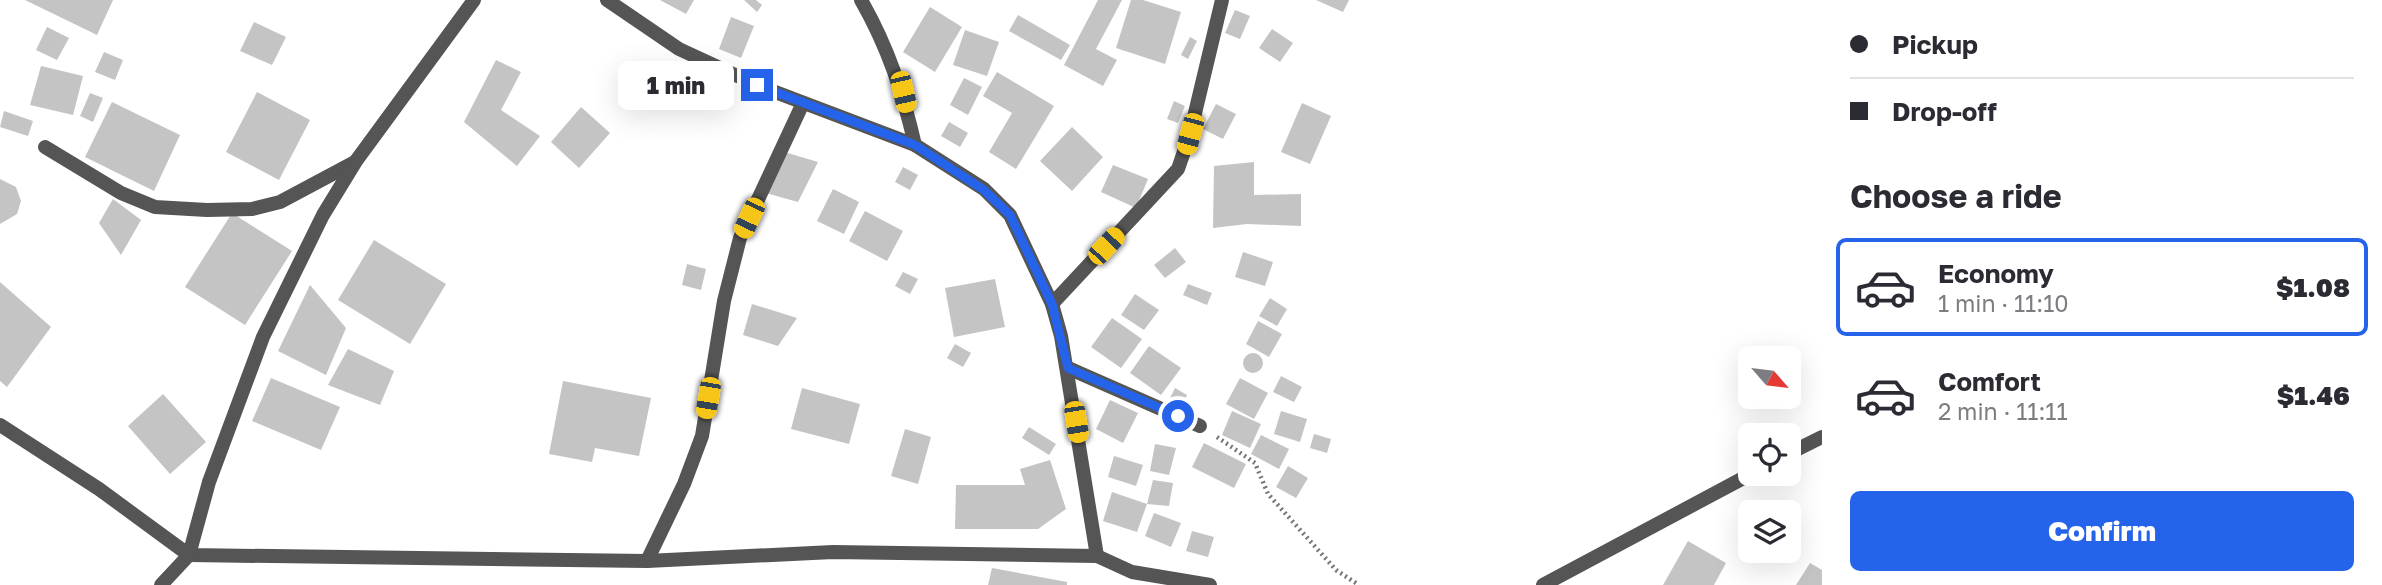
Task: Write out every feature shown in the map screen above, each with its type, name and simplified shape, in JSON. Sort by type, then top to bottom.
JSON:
[{"type":"street","points":[[161,585],[189,555],[206,493],[263,337],[323,215],[356,161],[474,0]]},
{"type":"street","points":[[607,0],[680,49],[803,103],[915,145],[984,190],[1010,215],[1052,304],[1068,368],[1097,555]]},
{"type":"street","points":[[861,0],[882,37],[903,92],[915,145]]},
{"type":"street","points":[[1052,304],[1178,169],[1188,142],[1222,0]]},
{"type":"street","points":[[647,561],[684,484],[702,436],[724,301],[740,238],[803,103]]},
{"type":"street","points":[[45,147],[121,193],[155,206],[207,210],[252,209],[280,202],[356,161]]},
{"type":"street","points":[[1068,368],[1200,426]]},
{"type":"street","points":[[0,426],[99,489],[189,555],[647,561],[833,552],[1097,555],[1132,572],[1210,585]]},
{"type":"street","points":[[1801,448],[1822,437]]},
{"type":"street","points":[[1543,585],[1738,481]]},
{"type":"path","points":[[1200,426],[1255,463],[1268,495],[1336,570],[1359,585]]},
{"type":"building","points":[[25,0],[113,0],[97,35]]},
{"type":"building","points":[[660,0],[694,0],[686,14]]},
{"type":"building","points":[[744,0],[756,0],[762,5],[757,12]]},
{"type":"building","points":[[1098,0],[1122,0],[1096,49],[1117,60],[1103,86],[1064,65]]},
{"type":"building","points":[[1131,0],[1143,0],[1181,12],[1165,64],[1116,48]]},
{"type":"building","points":[[1316,0],[1349,0],[1343,12]]},
{"type":"building","points":[[930,7],[962,27],[935,72],[903,52]]},
{"type":"building","points":[[1235,10],[1250,16],[1240,39],[1225,33]]},
{"type":"building","points":[[1018,15],[1070,45],[1061,60],[1009,31]]},
{"type":"building","points":[[731,17],[754,26],[741,58],[719,49]]},
{"type":"building","points":[[254,22],[286,37],[272,65],[240,51]]},
{"type":"building","points":[[47,27],[69,38],[57,60],[36,50]]},
{"type":"building","points":[[1272,29],[1293,43],[1280,62],[1259,48]]},
{"type":"building","points":[[965,30],[999,42],[987,76],[953,65]]},
{"type":"building","points":[[1190,37],[1197,41],[1188,59],[1181,55]]},
{"type":"building","points":[[104,52],[123,60],[115,80],[95,72]]},
{"type":"building","points":[[496,60],[521,72],[501,110],[540,136],[517,166],[464,122]]},
{"type":"building","points":[[41,66],[83,76],[73,115],[30,105]]},
{"type":"building","points":[[997,72],[1054,106],[1016,169],[989,152],[1012,113],[983,96]]},
{"type":"building","points":[[964,78],[982,87],[968,115],[950,105]]},
{"type":"building","points":[[257,92],[310,120],[279,180],[226,152]]},
{"type":"building","points":[[90,93],[103,98],[93,122],[80,116]]},
{"type":"building","points":[[1174,101],[1185,106],[1178,123],[1167,119]]},
{"type":"building","points":[[112,102],[180,135],[154,191],[85,157]]},
{"type":"building","points":[[1302,103],[1331,116],[1310,164],[1281,152]]},
{"type":"building","points":[[1216,104],[1236,114],[1223,139],[1203,129]]},
{"type":"building","points":[[581,107],[610,133],[579,168],[551,142]]},
{"type":"building","points":[[4,111],[33,121],[28,136],[0,127]]},
{"type":"building","points":[[949,122],[968,133],[960,147],[941,136]]},
{"type":"building","points":[[1072,127],[1103,157],[1072,191],[1040,161]]},
{"type":"building","points":[[781,151],[818,162],[798,202],[762,192]]},
{"type":"building","points":[[1254,162],[1254,195],[1301,194],[1301,226],[1247,224],[1213,228],[1214,166]]},
{"type":"building","points":[[1113,165],[1148,179],[1136,208],[1101,192]]},
{"type":"building","points":[[903,167],[918,175],[910,190],[895,182]]},
{"type":"building","points":[[0,179],[16,187],[21,201],[17,214],[0,224]]},
{"type":"building","points":[[833,189],[859,202],[844,234],[817,221]]},
{"type":"building","points":[[113,199],[141,220],[121,255],[99,223]]},
{"type":"building","points":[[865,211],[903,231],[887,261],[849,241]]},
{"type":"building","points":[[232,213],[292,251],[245,325],[185,287]]},
{"type":"building","points":[[374,240],[446,284],[410,344],[338,300]]},
{"type":"building","points":[[1175,248],[1186,262],[1165,278],[1154,265]]},
{"type":"building","points":[[1243,252],[1273,262],[1265,286],[1235,277]]},
{"type":"building","points":[[687,264],[706,269],[701,290],[682,285]]},
{"type":"building","points":[[903,272],[918,279],[910,294],[895,286]]},
{"type":"building","points":[[995,279],[1005,327],[954,337],[945,288]]},
{"type":"building","points":[[0,282],[51,327],[7,387],[0,381]]},
{"type":"building","points":[[1188,284],[1212,293],[1207,305],[1183,295]]},
{"type":"building","points":[[310,285],[346,328],[326,375],[278,351]]},
{"type":"building","points":[[1135,294],[1159,310],[1144,330],[1121,315]]},
{"type":"building","points":[[1270,298],[1287,309],[1277,326],[1259,316]]},
{"type":"building","points":[[752,304],[797,318],[778,346],[743,335]]},
{"type":"building","points":[[1112,318],[1142,339],[1121,368],[1091,347]]},
{"type":"building","points":[[1258,321],[1282,334],[1269,357],[1246,344]]},
{"type":"building","points":[[955,344],[971,353],[963,367],[947,358]]},
{"type":"building","points":[[1149,346],[1181,368],[1161,395],[1130,373]]},
{"type":"building","points":[[348,349],[394,371],[380,405],[328,385]]},
{"type":"building","points":[[1249,353],[1257,353],[1263,363],[1257,373],[1249,373],[1243,367],[1243,359]]},
{"type":"building","points":[[1281,376],[1302,387],[1294,402],[1273,392]]},
{"type":"building","points":[[271,378],[340,407],[321,450],[252,421]]},
{"type":"building","points":[[1240,378],[1268,393],[1254,419],[1226,404]]},
{"type":"building","points":[[563,381],[651,398],[639,456],[595,448],[592,462],[549,454]]},
{"type":"building","points":[[802,388],[860,404],[849,444],[791,429]]},
{"type":"building","points":[[1175,388],[1187,395],[1181,408],[1168,402]]},
{"type":"building","points":[[163,394],[206,442],[170,474],[128,426]]},
{"type":"building","points":[[1110,400],[1138,413],[1123,443],[1096,429]]},
{"type":"building","points":[[1232,411],[1261,424],[1250,448],[1222,435]]},
{"type":"building","points":[[1281,411],[1307,419],[1300,442],[1274,434]]},
{"type":"building","points":[[1029,427],[1056,444],[1049,455],[1022,438]]},
{"type":"building","points":[[905,429],[931,437],[918,484],[891,476]]},
{"type":"building","points":[[1314,434],[1331,439],[1327,453],[1310,448]]},
{"type":"building","points":[[1261,435],[1289,449],[1279,469],[1251,454]]},
{"type":"building","points":[[1204,443],[1246,464],[1234,488],[1192,467]]},
{"type":"building","points":[[1155,444],[1176,448],[1169,475],[1150,471]]},
{"type":"building","points":[[1114,456],[1143,465],[1136,486],[1108,477]]},
{"type":"building","points":[[1050,460],[1066,509],[1038,529],[955,529],[956,485],[1025,485],[1020,469]]},
{"type":"building","points":[[1288,466],[1308,478],[1296,498],[1276,487]]},
{"type":"building","points":[[1153,480],[1173,483],[1169,506],[1147,504]]},
{"type":"building","points":[[1112,492],[1147,504],[1137,532],[1103,521]]},
{"type":"building","points":[[1154,513],[1181,523],[1171,547],[1145,536]]},
{"type":"building","points":[[1192,531],[1214,537],[1208,557],[1186,551]]},
{"type":"building","points":[[1688,541],[1726,563],[1714,585],[1663,585]]},
{"type":"building","points":[[1810,563],[1822,570],[1822,585],[1796,585]]},
{"type":"building","points":[[992,568],[1067,582],[1067,585],[988,585]]},
{"type":"route","points":[[757,85],[915,145],[984,190],[1010,215],[1052,304],[1068,368],[1178,416]]}]
